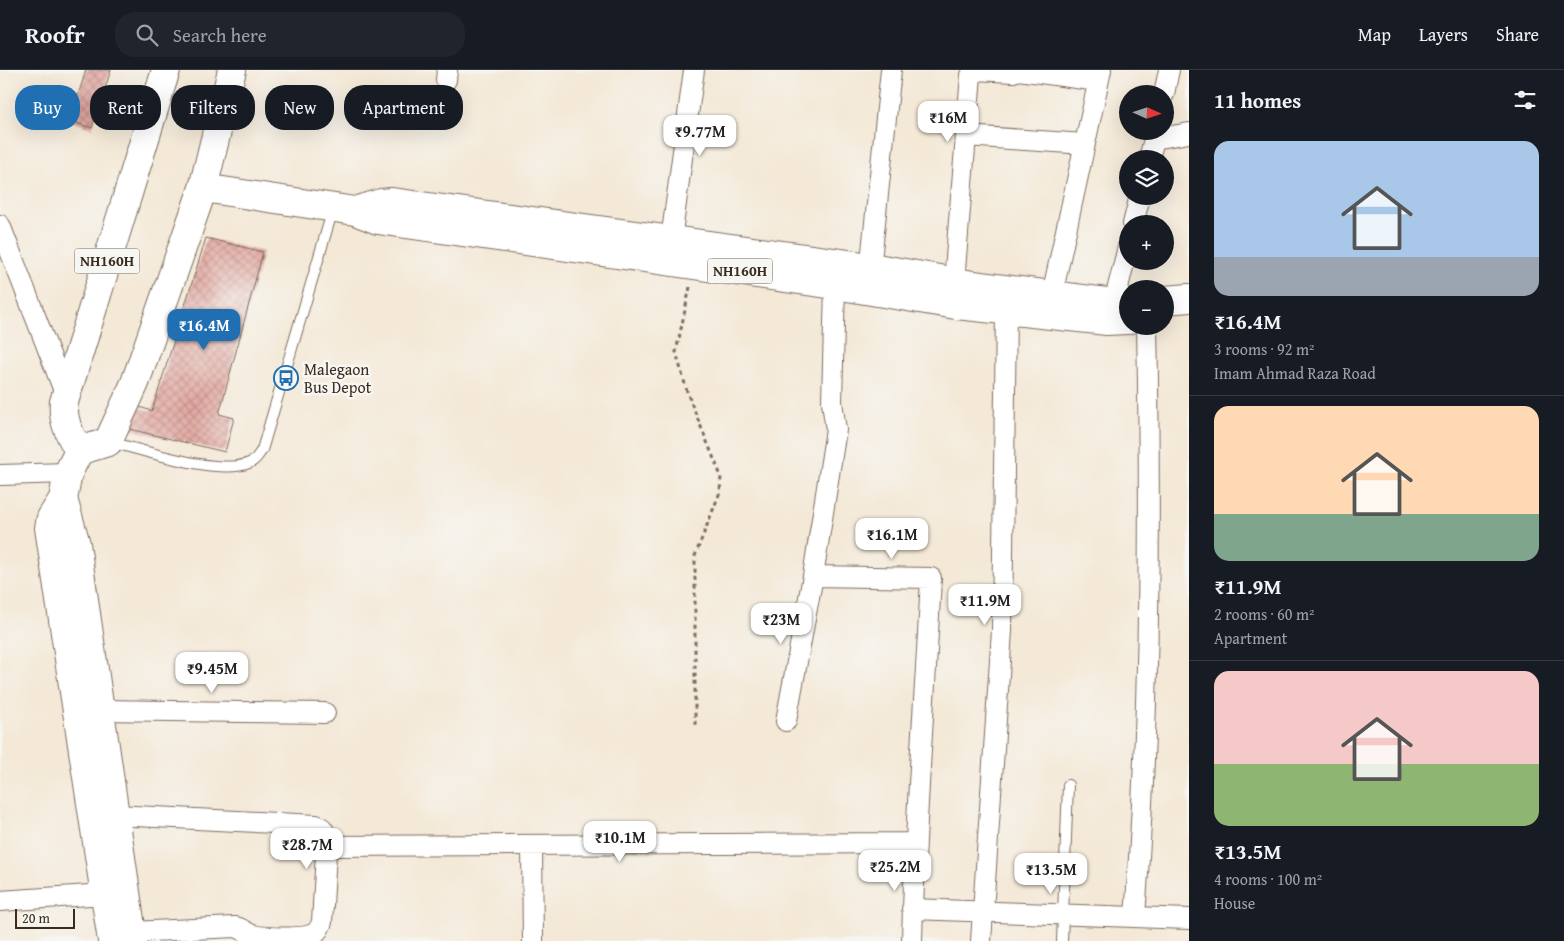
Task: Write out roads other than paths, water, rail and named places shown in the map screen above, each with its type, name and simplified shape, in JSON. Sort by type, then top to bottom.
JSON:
[{"type":"main road","name":"NH160H","points":[[70,474],[63,414],[66,396],[166,70]]},
{"type":"main road","points":[[126,938],[105,894],[49,528],[51,518],[70,474],[108,442],[135,382],[203,188],[232,70]]},
{"type":"main road","name":"NH160H","points":[[203,188],[344,209],[378,220],[835,285],[869,279],[954,282],[1052,295],[1119,307]]},
{"type":"main road","name":"NH160H","points":[[344,209],[392,202],[671,240],[869,279],[1006,311],[1107,321],[1119,311]]},
{"type":"main road","points":[[1174,299],[1189,298]]},
{"type":"main road","points":[[1174,317],[1189,316]]},
{"type":"main road","points":[[70,474],[76,544],[114,815],[126,938]]},
{"type":"street","points":[[671,240],[694,70]]},
{"type":"street","points":[[869,279],[891,70]]},
{"type":"street","points":[[954,282],[972,72],[1019,70],[1100,76],[1052,295]]},
{"type":"street","points":[[1166,85],[1170,70]]},
{"type":"street","points":[[1174,134],[1189,133]]},
{"type":"street","points":[[966,136],[1085,144]]},
{"type":"street","points":[[0,225],[66,396]]},
{"type":"street","points":[[786,721],[813,576],[836,430],[832,402],[835,285]]},
{"type":"street","points":[[980,941],[1002,631],[1006,311]]},
{"type":"street","points":[[1135,916],[1144,797],[1151,487],[1147,335]]},
{"type":"street","points":[[0,475],[70,474]]},
{"type":"street","points":[[813,576],[931,578],[926,697],[914,843],[912,941]]},
{"type":"street","points":[[99,710],[325,713]]},
{"type":"street","points":[[114,815],[316,825],[322,828],[327,836],[322,922],[317,938],[252,935],[240,927],[126,938]]},
{"type":"street","points":[[326,846],[914,843]]},
{"type":"street","points":[[532,846],[533,941]]},
{"type":"street","points":[[0,901],[105,894]]},
{"type":"street","points":[[912,909],[1189,919]]},
{"type":"lane","points":[[108,442],[216,467],[249,464],[256,459],[262,450],[344,209]]},
{"type":"lane","points":[[1062,941],[1068,785]]},
{"type":"place","name":"Malegaon Bus Depot","points":[[286,378]]}]
